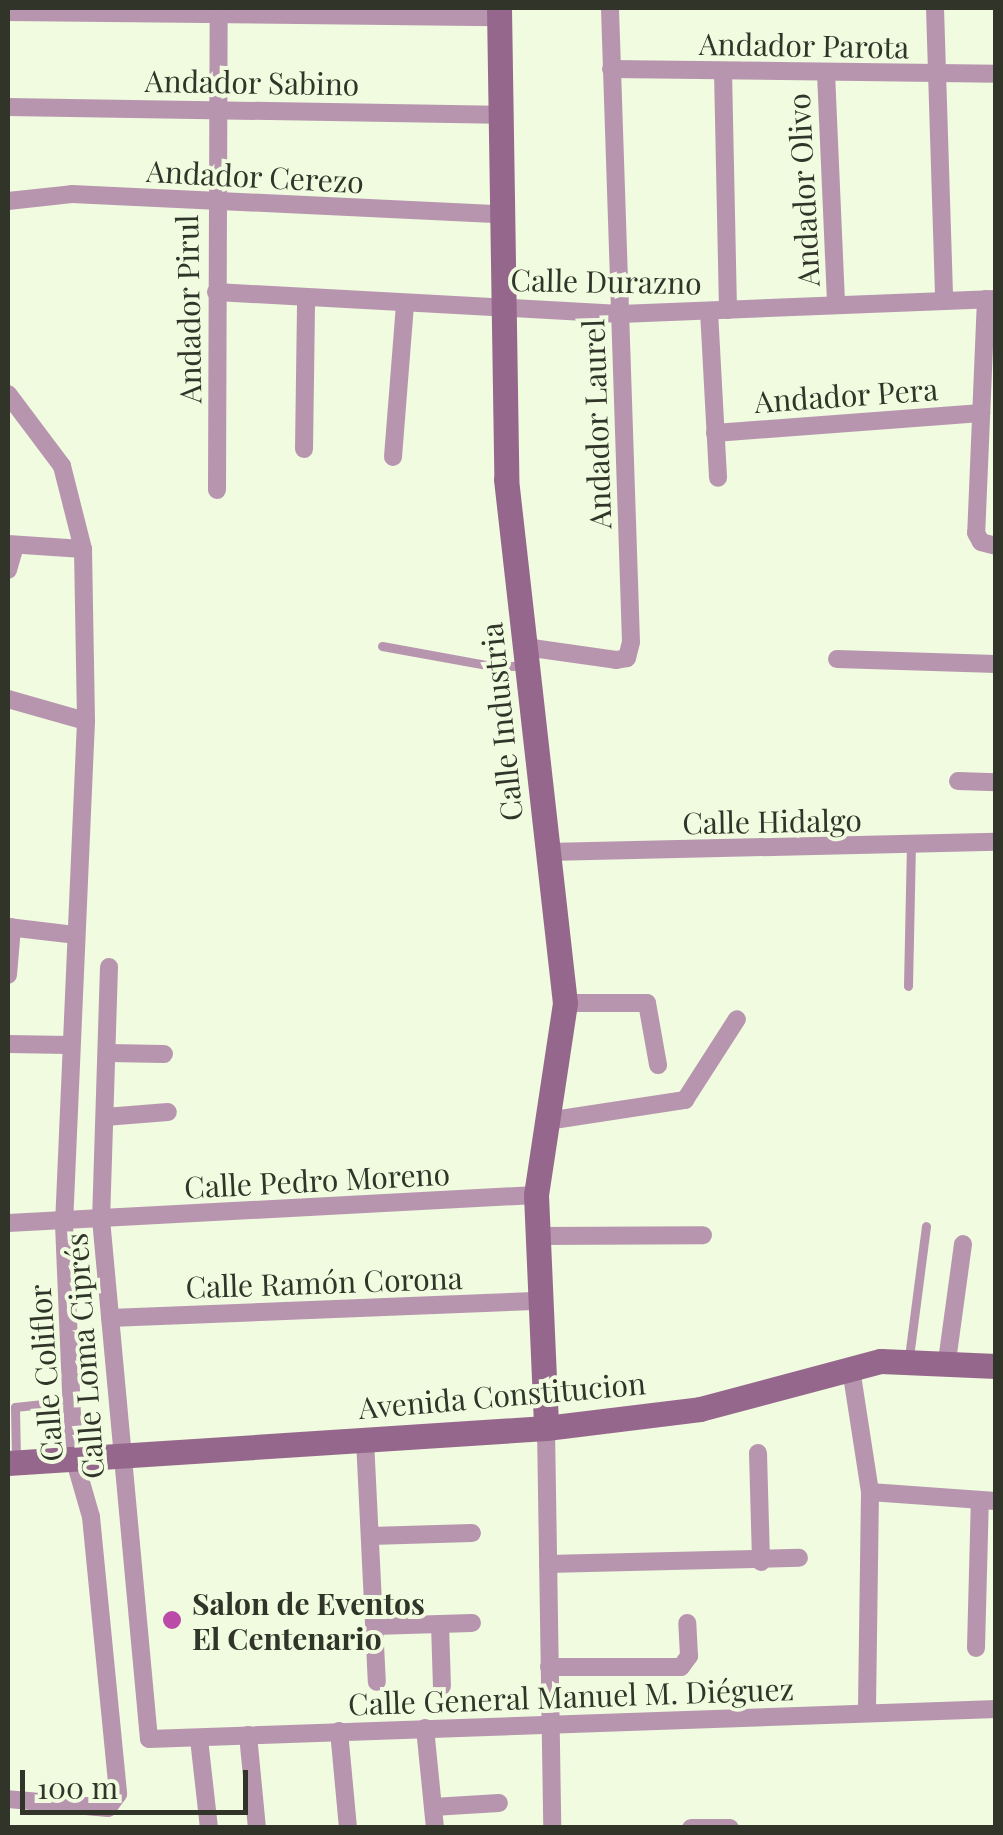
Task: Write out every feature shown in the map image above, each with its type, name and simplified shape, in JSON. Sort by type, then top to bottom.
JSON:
[{"type":"street","points":[[8,12],[219,8],[499,12]]},
{"type":"street","name":"Andador Pirul","points":[[217,490],[214,203],[219,8]]},
{"type":"street","name":"Andador Laurel","points":[[526,656],[627,658],[610,8]]},
{"type":"street","points":[[935,8],[944,301]]},
{"type":"street","name":"Calle Industria","points":[[499,12],[496,116],[506,479],[565,1003],[536,1195],[546,1428]]},
{"type":"street","name":"Andador Parota","points":[[611,69],[996,74]]},
{"type":"street","points":[[718,478],[715,433],[723,71]]},
{"type":"street","name":"Andador Olivo","points":[[826,73],[836,305]]},
{"type":"street","name":"Andador Sabino","points":[[8,107],[496,116]]},
{"type":"street","name":"Andador Cerezo","points":[[8,201],[72,194],[500,214]]},
{"type":"street","name":"Calle Durazno","points":[[216,292],[620,314],[991,299]]},
{"type":"street","points":[[304,449],[306,299]]},
{"type":"street","points":[[988,544],[981,413],[991,299]]},
{"type":"street","points":[[393,457],[405,305]]},
{"type":"street","points":[[8,975],[10,927],[75,934],[86,721],[82,549],[62,466],[10,401]]},
{"type":"street","name":"Andador Pera","points":[[715,433],[981,413]]},
{"type":"street","points":[[8,570],[11,545],[82,549]]},
{"type":"street","points":[[837,659],[996,664]]},
{"type":"street","points":[[8,700],[86,721]]},
{"type":"street","points":[[958,782],[996,782]]},
{"type":"street","name":"Calle Hidalgo","points":[[548,852],[996,842]]},
{"type":"street","name":"Calle Coliflor","points":[[8,1799],[114,1804],[91,1516],[74,1458],[71,1401],[64,1224],[75,934]]},
{"type":"street","name":"Calle Loma Ciprés","points":[[109,966],[101,1219],[119,1457],[148,1738]]},
{"type":"street","points":[[565,1003],[647,1003],[658,1065]]},
{"type":"street","points":[[547,1122],[686,1100],[737,1019]]},
{"type":"street","points":[[8,1044],[68,1045]]},
{"type":"street","points":[[109,1053],[164,1054]]},
{"type":"street","points":[[105,1116],[168,1112]]},
{"type":"street","name":"Calle Pedro Moreno","points":[[8,1223],[64,1224],[536,1195]]},
{"type":"street","points":[[538,1236],[703,1235]]},
{"type":"street","points":[[947,1360],[962,1244]]},
{"type":"street","name":"Calle Ramón Corona","points":[[110,1318],[541,1301]]},
{"type":"street","name":"Avenida Constitucion","points":[[12,1463],[546,1428],[700,1409],[851,1369],[909,1358],[996,1366]]},
{"type":"street","points":[[851,1369],[870,1492],[867,1713]]},
{"type":"street","points":[[546,1428],[552,1828]]},
{"type":"street","points":[[365,1440],[377,1682]]},
{"type":"street","points":[[758,1454],[761,1562]]},
{"type":"street","points":[[870,1492],[988,1501],[976,1648]]},
{"type":"street","points":[[370,1536],[472,1533]]},
{"type":"street","points":[[548,1564],[761,1562],[800,1558]]},
{"type":"street","points":[[374,1626],[472,1623]]},
{"type":"street","points":[[550,1667],[681,1667],[689,1656],[687,1623]]},
{"type":"street","points":[[440,1624],[442,1686]]},
{"type":"street","name":"Calle General Manuel M. Diéguez","points":[[148,1738],[996,1709]]},
{"type":"street","points":[[425,1728],[435,1828]]},
{"type":"street","points":[[339,1731],[348,1828]]},
{"type":"street","points":[[248,1734],[258,1828]]},
{"type":"street","points":[[199,1739],[209,1828]]},
{"type":"street","points":[[433,1806],[499,1803]]},
{"type":"street","points":[[691,1828],[729,1826]]},
{"type":"lane","points":[[382,646],[498,667],[526,656]]},
{"type":"lane","points":[[908,986],[912,846]]},
{"type":"lane","points":[[909,1358],[926,1226]]},
{"type":"lane","points":[[12,1463],[15,1407],[71,1401]]},
{"type":"place","name":"Salon de Eventos El Centenario","points":[[172,1620]]}]
